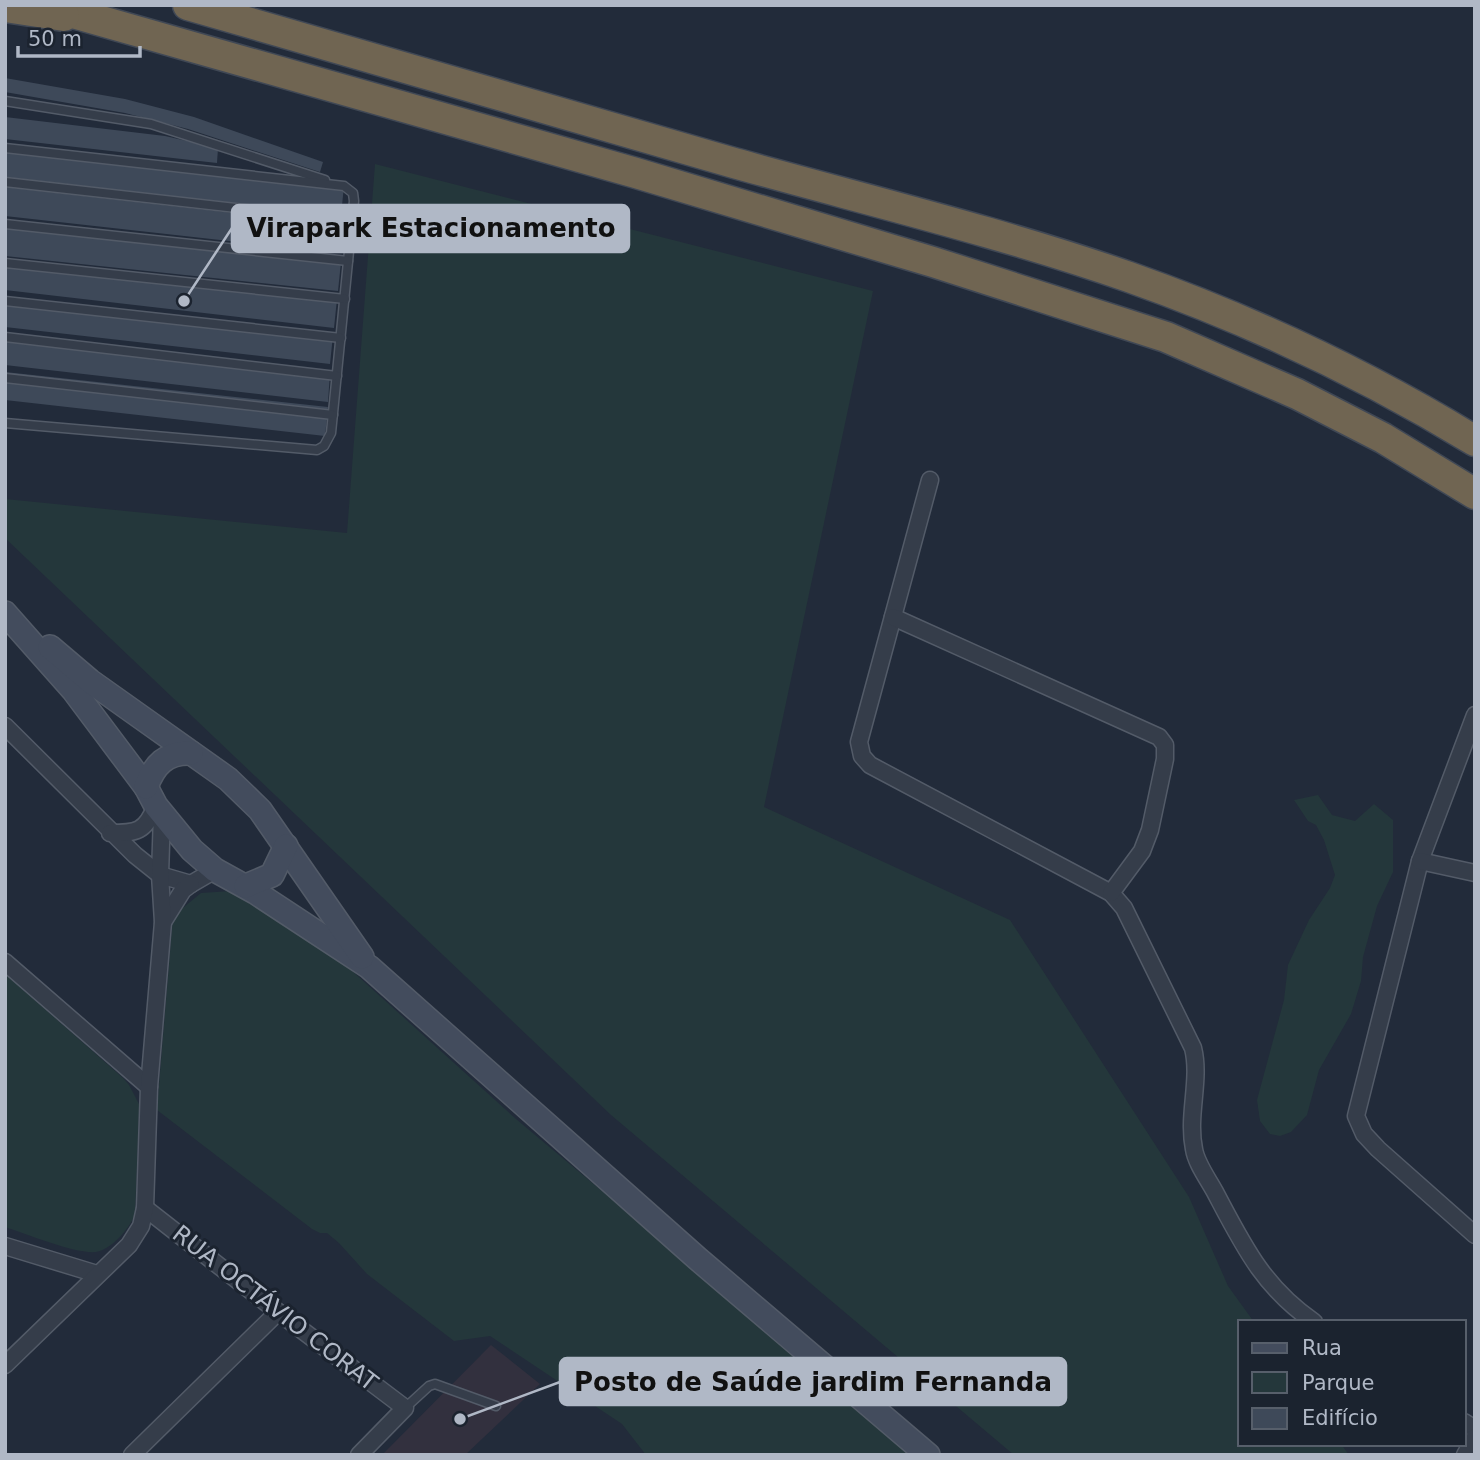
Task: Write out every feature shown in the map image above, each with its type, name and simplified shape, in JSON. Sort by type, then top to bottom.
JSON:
[{"type":"highway","points":[[45,5],[636,173],[933,262],[1166,337],[1310,400],[1383,438],[1475,494]]},
{"type":"highway","points":[[188,5],[721,159],[985,232],[1132,279],[1239,321],[1315,356],[1379,387],[1475,441]]},
{"type":"highway","points":[[5,7],[95,21]]},
{"type":"main road","points":[[5,611],[90,681],[228,779],[260,810],[369,967]]},
{"type":"main road","points":[[5,611],[74,691],[185,843],[215,870],[246,886],[369,967],[698,1259],[928,1455]]},
{"type":"main road","points":[[154,802],[154,769],[162,760],[179,753],[191,753]]},
{"type":"main road","points":[[246,886],[272,875],[286,846]]},
{"type":"street","points":[[930,480],[859,742],[862,756],[870,765],[1111,893],[1124,908],[1193,1048],[1196,1060],[1192,1107],[1194,1152],[1245,1251],[1275,1291],[1311,1320]]},
{"type":"street","points":[[892,617],[1159,737],[1165,745],[1165,760],[1150,830],[1142,851],[1111,893]]},
{"type":"street","points":[[1475,715],[1420,861],[1356,1115],[1364,1134],[1378,1150],[1475,1235]]},
{"type":"street","points":[[5,726],[110,833],[160,875],[191,884]]},
{"type":"street","points":[[110,833],[128,833],[142,828],[149,821],[154,802]]},
{"type":"street","points":[[5,1365],[129,1245],[141,1226],[145,1208],[149,1087],[163,922],[154,802]]},
{"type":"street","points":[[1420,861],[1475,873]]},
{"type":"street","points":[[163,922],[183,890],[215,870]]},
{"type":"street","points":[[5,962],[149,1087]]},
{"type":"street","name":"RUA OCTÁVIO CORAT","points":[[145,1208],[405,1408]]},
{"type":"street","points":[[5,1245],[97,1274]]},
{"type":"street","points":[[132,1455],[278,1312]]},
{"type":"street","points":[[359,1455],[405,1408]]},
{"type":"street","points":[[1465,1455],[1475,1437]]},
{"type":"lane","points":[[5,101],[151,124],[344,186],[353,193],[331,433],[324,446],[317,450],[5,423]]},
{"type":"lane","points":[[5,148],[344,186]]},
{"type":"lane","points":[[5,182],[352,221]]},
{"type":"lane","points":[[5,223],[348,261]]},
{"type":"lane","points":[[5,262],[345,299]]},
{"type":"lane","points":[[5,300],[341,338]]},
{"type":"lane","points":[[5,337],[337,376]]},
{"type":"lane","points":[[5,378],[333,415]]},
{"type":"lane","points":[[405,1408],[435,1384],[496,1406]]},
{"type":"shaded area","points":[[491,1345],[540,1384],[465,1455],[382,1455]]},
{"type":"green space","points":[[375,164],[873,291],[764,807],[1010,920],[1189,1197],[1228,1286],[1253,1320],[1238,1320],[1238,1446],[1342,1446],[1349,1455],[1014,1455],[611,1115],[5,538],[5,499],[347,533]]},
{"type":"green space","points":[[1318,795],[1332,815],[1355,821],[1374,804],[1393,820],[1393,872],[1377,906],[1351,1014],[1319,1070],[1307,1115],[1291,1132],[1280,1136],[1270,1134],[1260,1121],[1257,1100],[1284,1000],[1288,965],[1309,920],[1330,888],[1335,875],[1324,840],[1316,825],[1308,821],[1294,800]]},
{"type":"green space","points":[[231,891],[329,950],[516,1119],[917,1455],[646,1455],[622,1424],[490,1336],[454,1341],[367,1274],[327,1233],[312,1229],[157,1110],[173,916],[201,893]]},
{"type":"green space","points":[[5,974],[123,1078],[139,1104],[135,1215],[119,1238],[102,1250],[76,1250],[5,1227]]},
{"type":"building","points":[[5,78],[125,99],[194,117],[323,162],[320,172],[188,129],[125,113],[5,92]]},
{"type":"building","points":[[5,117],[165,136],[218,148],[217,163],[5,139]]},
{"type":"building","points":[[5,148],[344,186],[341,215],[5,177]]},
{"type":"building","points":[[5,187],[341,225],[338,253],[5,216]]},
{"type":"building","points":[[5,225],[341,262],[338,291],[5,256]]},
{"type":"building","points":[[5,263],[337,299],[334,328],[5,290]]},
{"type":"building","points":[[5,299],[333,335],[330,364],[5,327]]},
{"type":"building","points":[[5,337],[330,373],[328,402],[5,365]]},
{"type":"building","points":[[5,372],[328,407],[325,436],[5,400]]},
{"type":"place","name":"Virapark Estacionamento","points":[[184,301]]},
{"type":"place","name":"Posto de Saúde jardim Fernanda","points":[[460,1419]]}]
